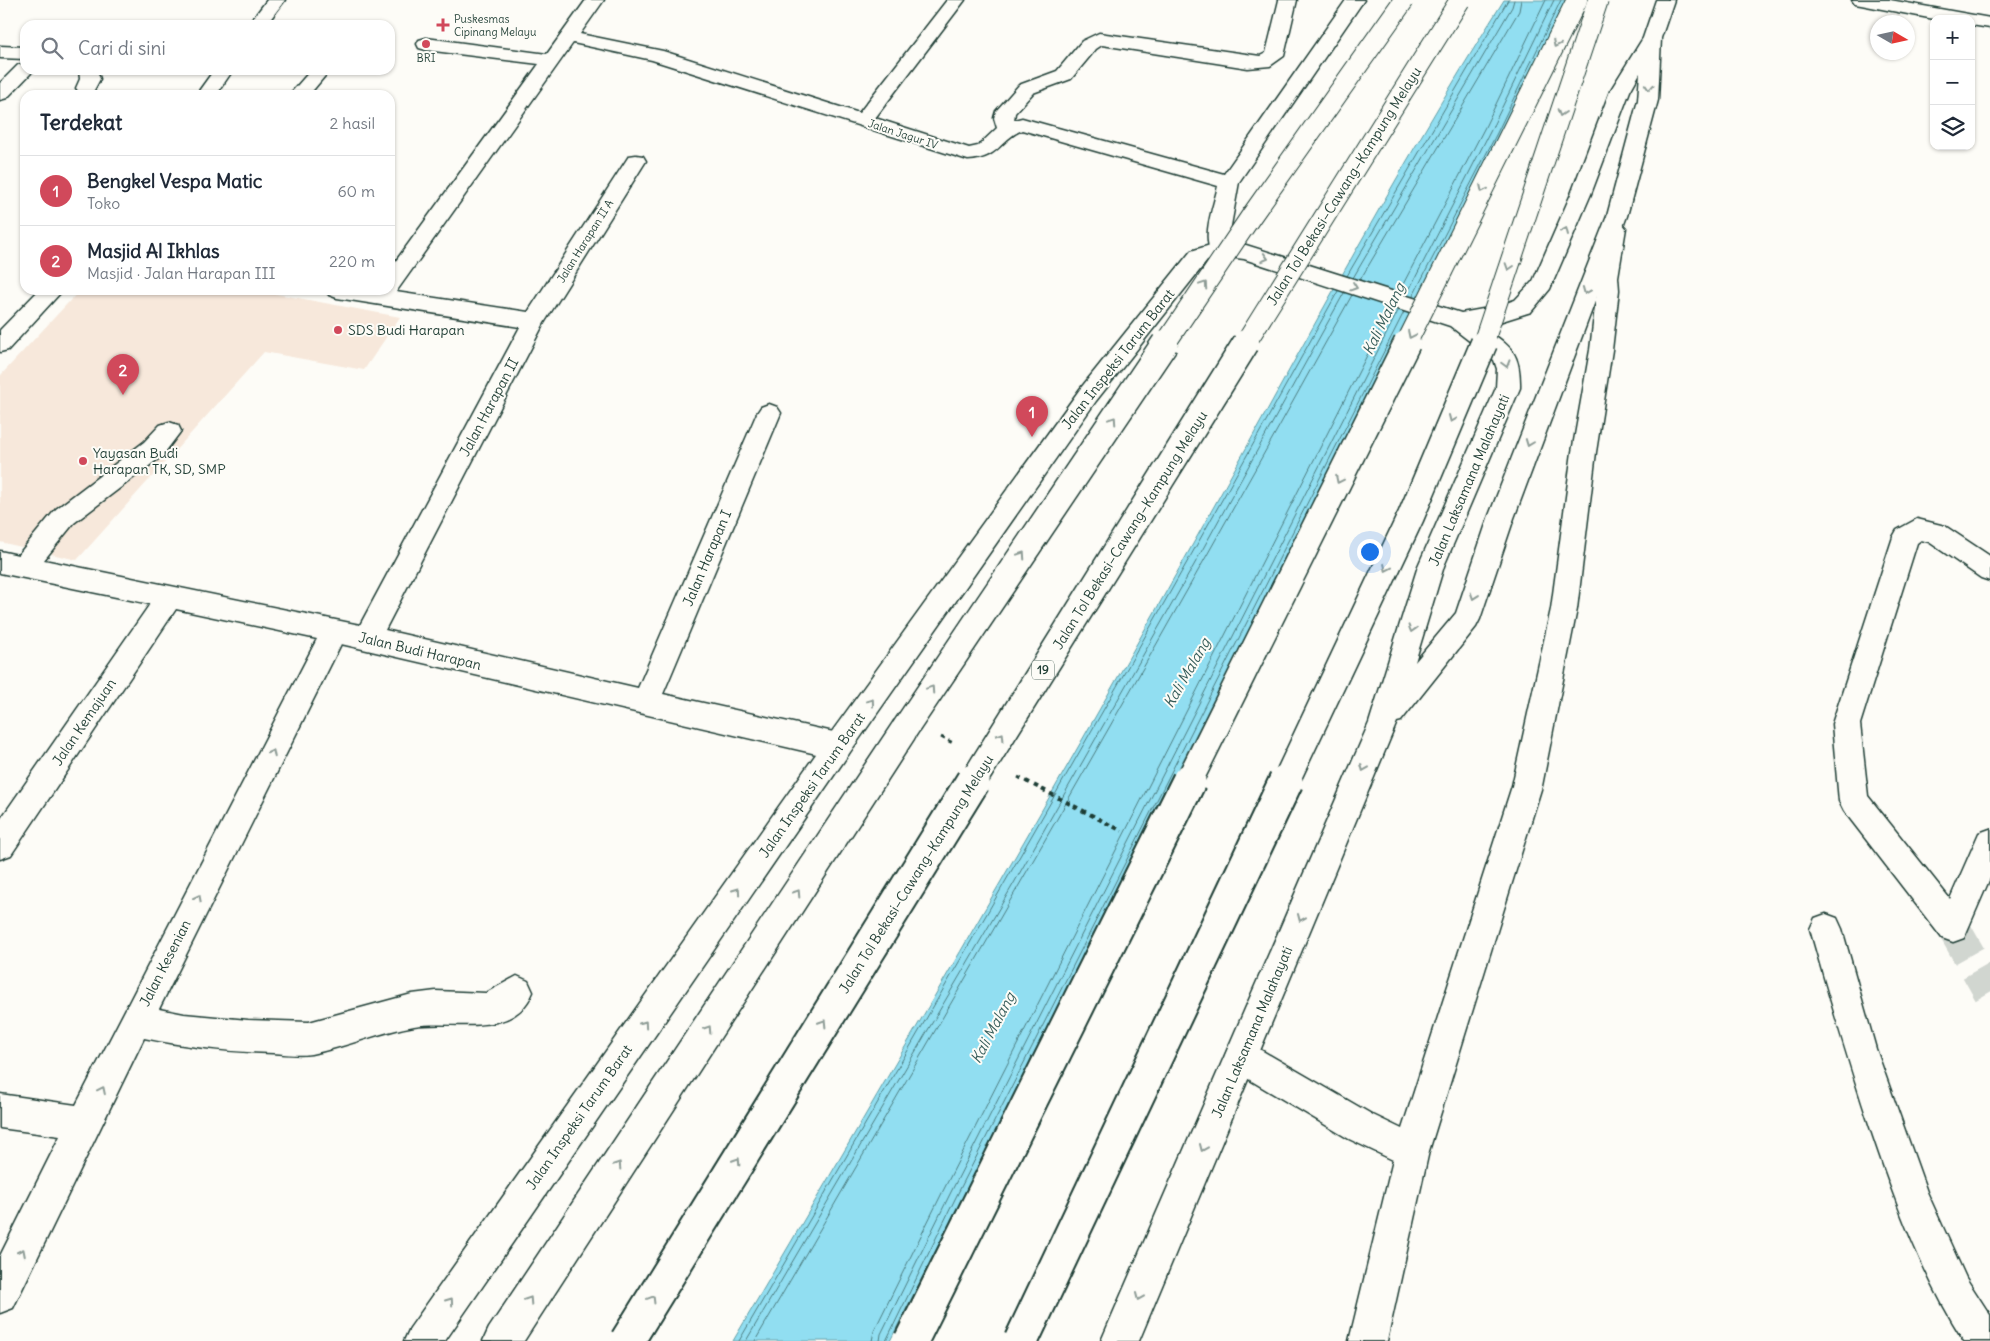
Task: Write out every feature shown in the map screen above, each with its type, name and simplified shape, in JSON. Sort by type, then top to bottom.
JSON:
[{"type":"main road","points":[[262,20],[276,0]]},
{"type":"main road","points":[[395,278],[595,0]]},
{"type":"main road","points":[[863,121],[956,0]]},
{"type":"main road","points":[[1263,62],[1275,56],[1288,0]]},
{"type":"main road","points":[[1220,249],[1219,231],[1229,182],[1355,0]]},
{"type":"main road","points":[[502,1341],[926,697],[1252,215],[1404,0]]},
{"type":"main road","name":"Jalan Tol Bekasi–Cawang–Kampung Melayu","points":[[627,1341],[778,1095],[1460,0]]},
{"type":"main road","points":[[910,1341],[1577,0]]},
{"type":"main road","points":[[1020,1341],[1411,516],[1486,338],[1598,0]]},
{"type":"main road","name":"Jalan Laksamana Malahayati","points":[[1458,320],[1496,315],[1523,306],[1542,284],[1581,194],[1620,91],[1652,38],[1665,0]]},
{"type":"main road","points":[[1861,0],[1941,15]]},
{"type":"main road","points":[[1975,21],[1990,23]]},
{"type":"main road","name":"Jalan Jagur IV","points":[[569,37],[656,55],[968,154],[986,152],[1007,129]]},
{"type":"main road","name":"Jalan Laksamana Malahayati","points":[[1383,723],[1467,619],[1501,518],[1617,216],[1648,100],[1652,38]]},
{"type":"main road","points":[[1229,182],[1028,125],[1016,125],[1007,129],[1004,118],[1006,112],[1026,89],[1064,75],[1089,45],[1099,39],[1248,62],[1263,62],[1303,73]]},
{"type":"main road","points":[[426,44],[552,60]]},
{"type":"main road","points":[[0,52],[20,54]]},
{"type":"main road","points":[[0,94],[20,74]]},
{"type":"main road","points":[[210,90],[220,75]]},
{"type":"main road","points":[[303,90],[317,75]]},
{"type":"main road","name":"Jalan Harapan II A","points":[[534,321],[636,161]]},
{"type":"main road","points":[[1368,1341],[1412,1151],[1527,786],[1564,608],[1584,452],[1601,350],[1608,290],[1607,278],[1617,216]]},
{"type":"main road","name":"Jalan Inspeksi Tarum Barat","points":[[422,1341],[838,746],[1088,395],[1199,256],[1220,249],[1246,252],[1458,320]]},
{"type":"main road","points":[[395,293],[534,321]]},
{"type":"main road","points":[[0,344],[47,295]]},
{"type":"main road","name":"Jalan Laksamana Malahayati","points":[[1120,1341],[1383,723],[1431,566],[1508,388],[1509,368],[1504,355],[1458,320]]},
{"type":"main road","name":"Jalan Harapan II","points":[[367,638],[534,321]]},
{"type":"main road","name":"Jalan Harapan I","points":[[646,702],[769,413]]},
{"type":"main road","points":[[12,564],[65,516],[153,449],[169,431]]},
{"type":"main road","points":[[1990,570],[1936,533],[1917,530],[1906,537],[1846,724],[1854,801],[1953,927],[1990,843]]},
{"type":"main road","name":"Jalan Budi Harapan","points":[[12,564],[168,599],[367,638],[838,746]]},
{"type":"main road","name":"Jalan Kemajuan","points":[[0,845],[168,599]]},
{"type":"main road","name":"Jalan Kesenian","points":[[0,1295],[136,1020],[334,632]]},
{"type":"main road","points":[[1826,929],[1860,1049],[1911,1197],[1953,1291],[1985,1341]]},
{"type":"main road","points":[[136,1020],[184,1030],[248,1036],[309,1038],[412,1010],[436,1007],[486,1009],[501,1005],[517,992]]},
{"type":"main road","points":[[1242,1056],[1362,1127],[1412,1151]]},
{"type":"main road","points":[[0,1111],[86,1123]]},
{"type":"path","points":[[935,734],[959,746]]},
{"type":"path","points":[[1009,772],[1124,832]]},
{"type":"shaded area","name":"Yayasan Budi Harapan TK, SD, SMP","points":[[75,295],[282,295],[400,317],[364,370],[264,352],[77,560],[0,542],[0,376]]},
{"type":"water","name":"Kali Malang","points":[[1504,0],[1567,0],[1501,135],[1333,463],[890,1341],[733,1341],[1073,756],[1420,138]]},
{"type":"tunnel","points":[[1953,927],[1990,992]]},
{"type":"place","name":"Puskesmas Cipinang Melayu","points":[[443,25]]},
{"type":"place","name":"BRI","points":[[426,44]]},
{"type":"place","name":"SDS Budi Harapan","points":[[338,330]]},
{"type":"place","name":"Masjid Al Ikhlas","points":[[123,395]]},
{"type":"place","name":"Bengkel Vespa Matic","points":[[1032,437]]},
{"type":"place","name":"Yayasan Budi Harapan TK, SD, SMP","points":[[83,461]]}]
